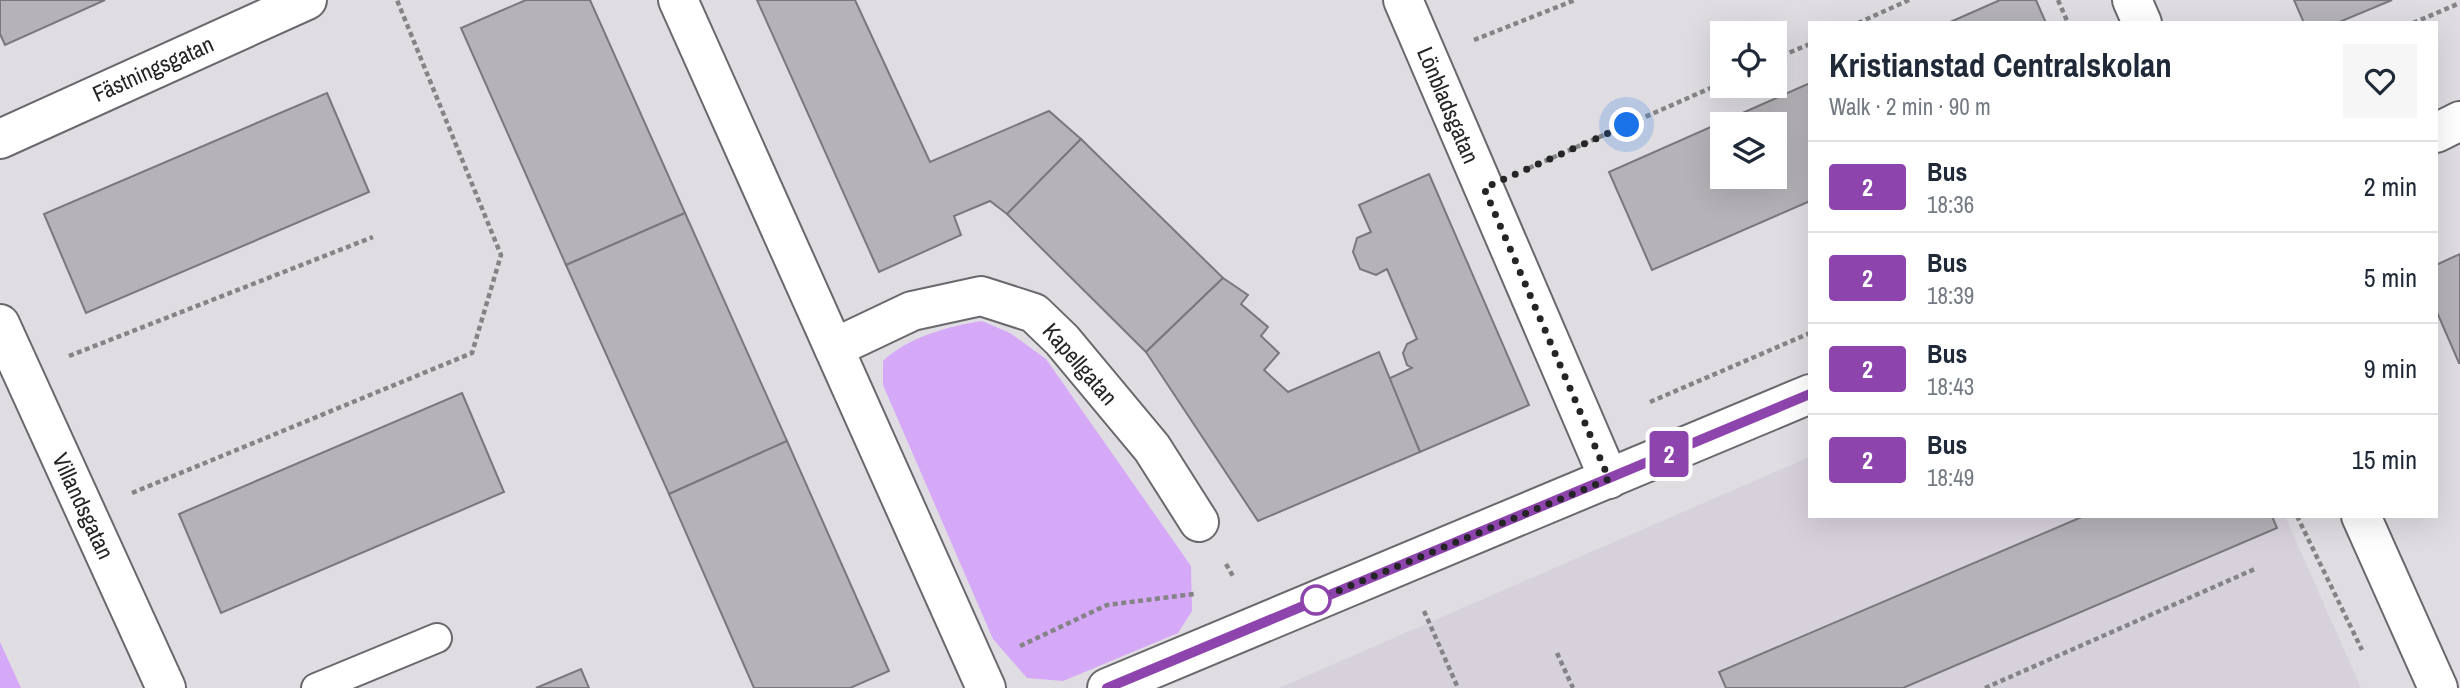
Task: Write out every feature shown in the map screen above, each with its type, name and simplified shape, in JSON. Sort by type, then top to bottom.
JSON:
[{"type":"street","name":"Fästningsgatan","points":[[0,139],[307,0]]},
{"type":"street","points":[[678,0],[981,677]]},
{"type":"street","name":"Lönbladsgatan","points":[[1403,0],[1609,479]]},
{"type":"street","points":[[2132,0],[2141,21]]},
{"type":"street","points":[[2438,132],[2460,121]]},
{"type":"street","name":"Kapellgatan","points":[[834,348],[912,311],[981,296],[1034,313],[1062,340],[1152,448],[1199,522]]},
{"type":"street","name":"Villandsgatan","points":[[0,324],[166,688]]},
{"type":"street","points":[[1107,688],[1808,395]]},
{"type":"street","points":[[2362,518],[2438,688]]},
{"type":"lane","points":[[316,688],[437,638]]},
{"type":"path","points":[[86,512],[471,353],[501,255],[397,0]]},
{"type":"path","points":[[1427,58],[1575,0]]},
{"type":"path","points":[[1862,21],[1909,0]]},
{"type":"path","points":[[2058,0],[2067,21]]},
{"type":"path","points":[[2418,21],[2460,3]]},
{"type":"path","points":[[1787,54],[1808,45]]},
{"type":"path","points":[[1484,188],[1710,88]]},
{"type":"path","points":[[23,375],[373,237]]},
{"type":"path","points":[[1587,430],[1808,334]]},
{"type":"path","points":[[2298,518],[2363,651]]},
{"type":"path","points":[[1986,688],[2257,568]]},
{"type":"path","points":[[1223,582],[1247,573]]},
{"type":"path","points":[[981,677],[1107,605],[1191,595],[1202,591]]},
{"type":"path","points":[[1423,610],[1458,688]]},
{"type":"path","points":[[1557,653],[1573,688]]},
{"type":"shaded area","points":[[982,321],[1010,333],[1046,359],[1191,566],[1192,611],[1178,633],[1063,681],[1027,678],[993,639],[883,385],[883,361],[893,353],[942,330]]},
{"type":"shaded area","points":[[1808,457],[1808,518],[2286,518],[2361,688],[1279,688]]},
{"type":"shaded area","points":[[0,642],[21,688],[0,688]]},
{"type":"building","points":[[0,0],[105,0],[5,45],[0,34]]},
{"type":"building","points":[[526,0],[590,0],[685,213],[566,265],[461,28]]},
{"type":"building","points":[[757,0],[855,0],[930,162],[1049,111],[1081,139],[1007,214],[990,201],[954,216],[961,235],[879,272]]},
{"type":"building","points":[[2000,0],[2036,0],[2045,21],[1953,21]]},
{"type":"building","points":[[2294,0],[2392,0],[2342,21],[2303,21]]},
{"type":"building","points":[[1808,84],[1808,202],[1652,270],[1609,172],[1710,127],[1710,189],[1787,189],[1787,112],[1745,112],[1776,98],[1787,98],[1787,93]]},
{"type":"building","points":[[327,93],[369,192],[86,313],[44,214]]},
{"type":"building","points":[[1081,139],[1223,278],[1146,352],[1007,214]]},
{"type":"building","points":[[1429,174],[1529,405],[1420,452],[1388,379],[1412,368],[1407,365],[1403,353],[1407,344],[1417,339],[1387,269],[1376,275],[1360,269],[1353,252],[1357,238],[1371,232],[1359,205]]},
{"type":"building","points":[[685,213],[787,441],[669,494],[566,265]]},
{"type":"building","points":[[2460,254],[2460,363],[2438,315],[2438,264]]},
{"type":"building","points":[[1223,278],[1248,295],[1241,304],[1268,327],[1261,336],[1279,353],[1264,370],[1288,392],[1379,352],[1420,452],[1258,521],[1146,352]]},
{"type":"building","points":[[462,393],[504,492],[221,613],[179,514]]},
{"type":"building","points":[[787,441],[889,671],[850,688],[754,688],[669,494]]},
{"type":"building","points":[[2079,518],[2273,518],[2277,528],[1903,688],[1726,688],[1719,672]]},
{"type":"building","points":[[581,669],[589,688],[536,688]]},
{"type":"bus line","name":"2","points":[[1107,688],[1808,395]]},
{"type":"route","points":[[1316,600],[1609,479],[1484,188],[1627,125]]}]
